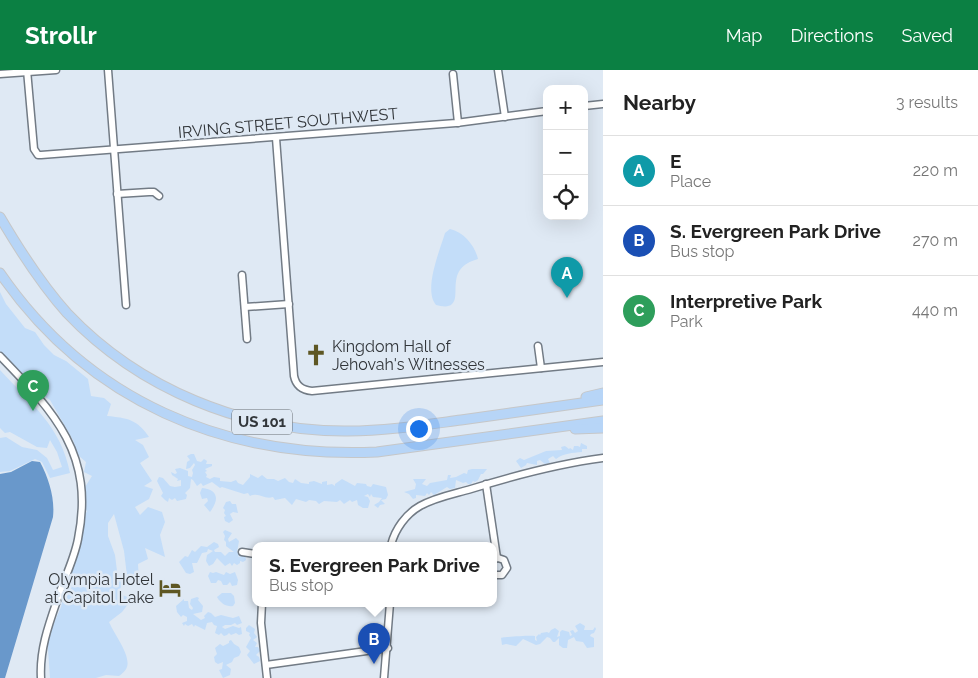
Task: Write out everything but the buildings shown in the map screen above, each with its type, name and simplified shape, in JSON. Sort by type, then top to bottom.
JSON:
[{"type":"highway","name":"US 101","points":[[0,217],[41,281],[68,314],[83,328],[135,368],[173,390],[214,408],[280,426],[310,430],[348,431],[416,426],[603,400]]},
{"type":"highway","name":"US 101","points":[[0,273],[18,298],[47,330],[97,373],[156,409],[226,437],[274,448],[364,453],[603,421]]},
{"type":"highway","points":[[552,407],[603,393]]},
{"type":"highway","points":[[555,427],[603,428]]},
{"type":"street","points":[[0,74],[56,70]]},
{"type":"street","points":[[108,70],[126,305]]},
{"type":"street","points":[[498,70],[504,117]]},
{"type":"street","name":"IRVING STREET SOUTHWEST","points":[[27,71],[34,149],[41,155],[114,151],[458,123],[543,112]]},
{"type":"street","points":[[453,74],[458,123]]},
{"type":"street","points":[[588,106],[603,104]]},
{"type":"street","points":[[276,138],[295,381],[302,389],[312,391],[603,362]]},
{"type":"street","points":[[117,194],[154,192],[159,196]]},
{"type":"street","points":[[242,275],[247,338]]},
{"type":"street","points":[[245,307],[289,304]]},
{"type":"street","points":[[538,346],[541,368]]},
{"type":"street","points":[[0,356],[45,404],[62,428],[72,448],[82,495],[78,540],[43,642],[40,662],[41,678]]},
{"type":"street","points":[[392,542],[400,526],[410,514],[420,506],[437,499],[526,472],[603,458]]},
{"type":"street","points":[[486,484],[493,542]]},
{"type":"street","points":[[242,552],[252,554]]},
{"type":"street","points":[[497,559],[504,560],[507,568],[502,575],[497,576]]},
{"type":"street","points":[[262,607],[261,623],[267,678]]},
{"type":"street","points":[[384,678],[388,648],[390,607]]},
{"type":"street","points":[[266,665],[388,648]]},
{"type":"shaded area","points":[[450,229],[460,233],[468,240],[478,259],[468,263],[457,275],[456,295],[452,304],[449,306],[436,305],[432,298],[432,280],[445,233]]},
{"type":"shaded area","points":[[0,292],[6,304],[25,328],[35,332],[54,355],[66,361],[88,379],[91,396],[104,398],[111,404],[107,416],[131,420],[140,426],[149,437],[135,440],[143,445],[149,457],[140,463],[152,481],[144,486],[153,489],[149,499],[135,507],[140,515],[148,507],[162,512],[165,522],[160,535],[165,557],[145,548],[148,559],[138,564],[139,580],[127,576],[124,551],[114,514],[108,523],[108,536],[115,555],[117,571],[122,582],[119,594],[128,597],[136,594],[122,612],[109,622],[128,662],[124,672],[119,676],[50,678],[48,637],[61,607],[79,522],[78,516],[87,512],[80,495],[92,476],[84,472],[86,462],[78,455],[73,440],[50,400],[38,392],[34,382],[24,377],[0,351]]},
{"type":"shaded area","points":[[0,370],[33,405],[52,429],[66,456],[70,473],[50,478],[42,462],[35,459],[10,471],[0,472],[0,438],[6,437],[22,447],[37,450],[47,458],[53,470],[62,467],[57,452],[50,440],[47,448],[37,447],[10,432],[5,433],[0,428]]},
{"type":"shaded area","points":[[581,443],[587,446],[587,449],[582,449],[582,452],[565,454],[556,459],[553,456],[548,459],[550,463],[545,464],[540,460],[537,461],[537,465],[527,463],[521,468],[516,461],[520,458],[524,460],[546,451],[562,450],[561,447],[565,446],[573,450],[574,446],[580,447]]},
{"type":"shaded area","points":[[194,454],[197,461],[201,462],[204,459],[207,461],[206,464],[212,464],[212,466],[205,469],[207,471],[205,472],[206,477],[210,479],[214,477],[220,478],[220,481],[231,482],[236,480],[243,485],[250,477],[250,474],[258,478],[262,475],[267,479],[278,481],[285,478],[293,483],[295,479],[301,483],[309,484],[309,482],[314,481],[322,484],[322,482],[327,481],[327,485],[332,484],[335,486],[342,479],[355,486],[357,483],[366,484],[371,487],[373,484],[386,487],[388,495],[386,499],[381,500],[385,504],[380,505],[378,508],[374,505],[382,498],[373,497],[371,494],[370,497],[368,494],[364,496],[368,497],[370,501],[368,508],[358,505],[357,500],[352,502],[350,500],[344,504],[340,500],[337,502],[324,501],[319,504],[316,501],[309,500],[306,502],[296,499],[292,505],[285,498],[275,500],[273,497],[250,496],[248,493],[244,494],[220,488],[212,482],[203,486],[201,483],[197,486],[191,479],[190,488],[185,493],[187,495],[186,499],[177,501],[175,498],[172,500],[169,498],[168,502],[161,496],[163,493],[157,481],[159,477],[163,478],[170,486],[181,486],[181,480],[177,481],[178,479],[171,472],[175,474],[177,473],[175,469],[180,468],[188,471],[188,476],[192,477],[194,463],[190,468],[186,469],[187,462],[190,460],[187,456]]},
{"type":"shaded area","points":[[487,469],[478,480],[473,481],[471,484],[456,480],[455,488],[450,489],[447,487],[434,495],[431,492],[425,496],[416,495],[416,498],[413,499],[404,492],[415,489],[416,484],[413,479],[426,479],[422,484],[427,486],[430,483],[447,480],[448,475],[451,475],[450,478],[464,473],[467,474],[468,470]]},
{"type":"shaded area","points":[[202,488],[212,491],[216,496],[215,503],[210,512],[204,505],[208,501],[207,498],[202,499],[200,493]]},
{"type":"shaded area","points":[[230,501],[232,504],[236,504],[238,513],[233,512],[230,514],[233,520],[229,523],[225,521],[224,517],[226,516],[223,508],[226,502]]},
{"type":"shaded area","points":[[225,530],[232,533],[228,539],[229,542],[236,538],[239,541],[237,552],[240,553],[238,557],[245,555],[246,560],[240,561],[237,565],[234,563],[232,566],[230,563],[225,566],[217,558],[209,566],[206,561],[207,555],[213,551],[208,549],[207,552],[202,553],[197,563],[192,563],[194,572],[186,573],[179,562],[185,556],[188,557],[192,550],[195,552],[201,546],[207,547],[214,542],[219,547],[214,550],[215,552],[221,552],[225,556],[229,552],[234,552],[226,546],[223,532]]},
{"type":"shaded area","points":[[210,572],[224,575],[226,572],[230,574],[235,572],[238,580],[237,585],[232,586],[230,582],[227,585],[223,585],[218,580],[216,583],[211,583],[208,576]]},
{"type":"shaded area","points":[[222,593],[231,593],[234,596],[235,603],[233,606],[224,604],[217,597]]},
{"type":"shaded area","points":[[197,597],[203,606],[202,612],[193,614],[201,620],[205,618],[204,616],[208,612],[215,617],[221,615],[233,618],[239,616],[242,623],[222,627],[225,629],[233,626],[241,627],[242,634],[236,633],[231,635],[229,633],[224,636],[221,633],[219,635],[215,633],[217,626],[212,622],[207,623],[205,630],[195,625],[194,627],[192,624],[188,626],[185,624],[184,626],[182,623],[187,621],[187,617],[183,615],[181,617],[177,612],[176,606],[184,599],[184,601],[188,601],[189,608],[192,610],[191,599]]},
{"type":"shaded area","points":[[580,623],[585,626],[584,630],[593,630],[595,627],[594,633],[590,636],[594,638],[594,647],[587,648],[583,642],[576,641],[574,637],[568,640],[567,648],[559,645],[559,638],[553,642],[547,637],[540,644],[536,645],[523,639],[516,646],[502,645],[501,638],[535,636],[537,641],[536,637],[539,634],[549,633],[555,628],[559,631],[557,637],[560,636],[562,630],[569,632],[570,636],[572,635],[570,631],[573,630],[575,633],[578,631],[575,626]]},
{"type":"shaded area","points":[[249,625],[255,629],[254,633],[257,637],[253,640],[257,643],[255,647],[258,647],[260,651],[256,655],[260,661],[254,664],[247,655],[250,651],[246,647],[251,638],[250,633],[246,631]]},
{"type":"shaded area","points":[[231,640],[239,647],[241,652],[239,656],[226,665],[231,669],[230,675],[223,678],[219,670],[222,669],[223,662],[218,664],[215,662],[214,657],[217,654],[215,648],[220,644],[223,646],[229,643]]},
{"type":"water","points":[[32,461],[40,462],[46,475],[51,489],[53,517],[5,678],[0,678],[0,474],[11,472]]},
{"type":"place","name":"E","points":[[567,298]]},
{"type":"place","name":"Kingdom Hall of Jehovah's Witnesses","points":[[316,355]]},
{"type":"place","name":"Interpretive Park","points":[[33,411]]},
{"type":"place","name":"Olympia Hotel at Capitol Lake","points":[[170,588]]},
{"type":"place","name":"S. Evergreen Park Drive","points":[[374,664]]}]
